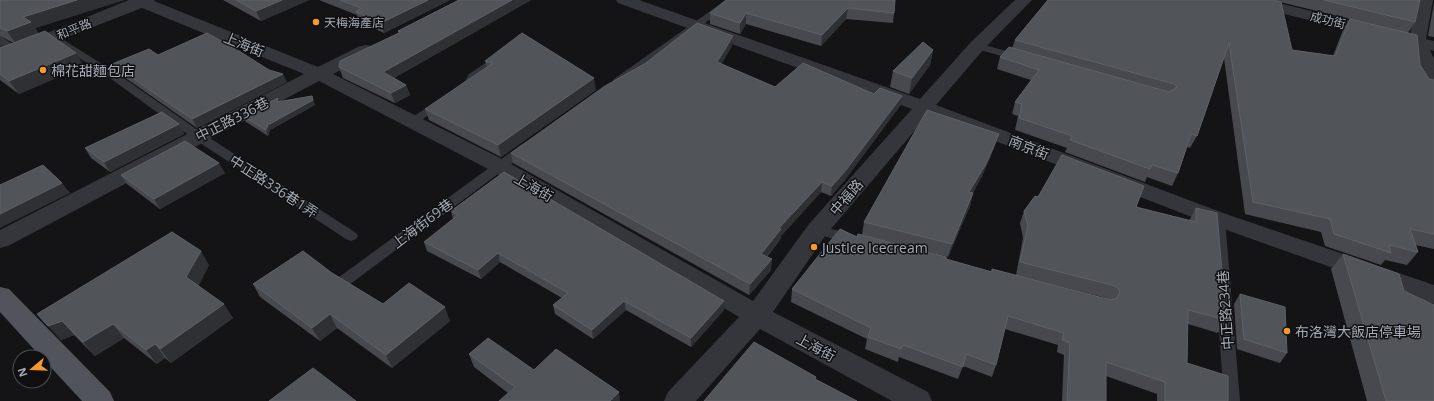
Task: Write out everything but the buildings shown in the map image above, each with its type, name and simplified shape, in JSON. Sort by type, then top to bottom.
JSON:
[{"type":"main road","points":[[0,296],[100,401]]},
{"type":"street","name":"南京街","points":[[624,0],[925,107],[1218,219],[1434,295]]},
{"type":"street","name":"中福路","points":[[678,401],[757,315],[817,230],[977,46],[1024,0]]},
{"type":"street","name":"成功街","points":[[1246,0],[1434,46]]},
{"type":"street","points":[[1425,0],[1417,42],[1434,80]]},
{"type":"street","name":"和平路","points":[[0,58],[141,1]]},
{"type":"street","name":"上海街","points":[[141,1],[319,74],[499,166],[757,315],[918,401]]},
{"type":"street","name":"中正路336巷","points":[[0,240],[198,136],[382,42]]},
{"type":"lane","points":[[606,89],[732,0]]},
{"type":"lane","name":"中正路336巷1弄","points":[[54,37],[111,74],[198,136],[351,236]]},
{"type":"lane","points":[[0,39],[17,51]]},
{"type":"lane","points":[[977,46],[1030,61]]},
{"type":"lane","points":[[412,122],[469,83],[473,76],[498,58]]},
{"type":"lane","name":"上海街69巷","points":[[344,281],[538,138]]},
{"type":"lane","name":"中正路234巷","points":[[1218,219],[1232,401]]},
{"type":"lane","points":[[817,230],[862,242]]},
{"type":"place","name":"天梅海產店","points":[[316,22]]},
{"type":"place","name":"棉花甜麵包店","points":[[43,70]]},
{"type":"place","name":"JustIce Icecream","points":[[814,247]]},
{"type":"place","name":"布洛灣大飯店停車場","points":[[1287,331]]}]
